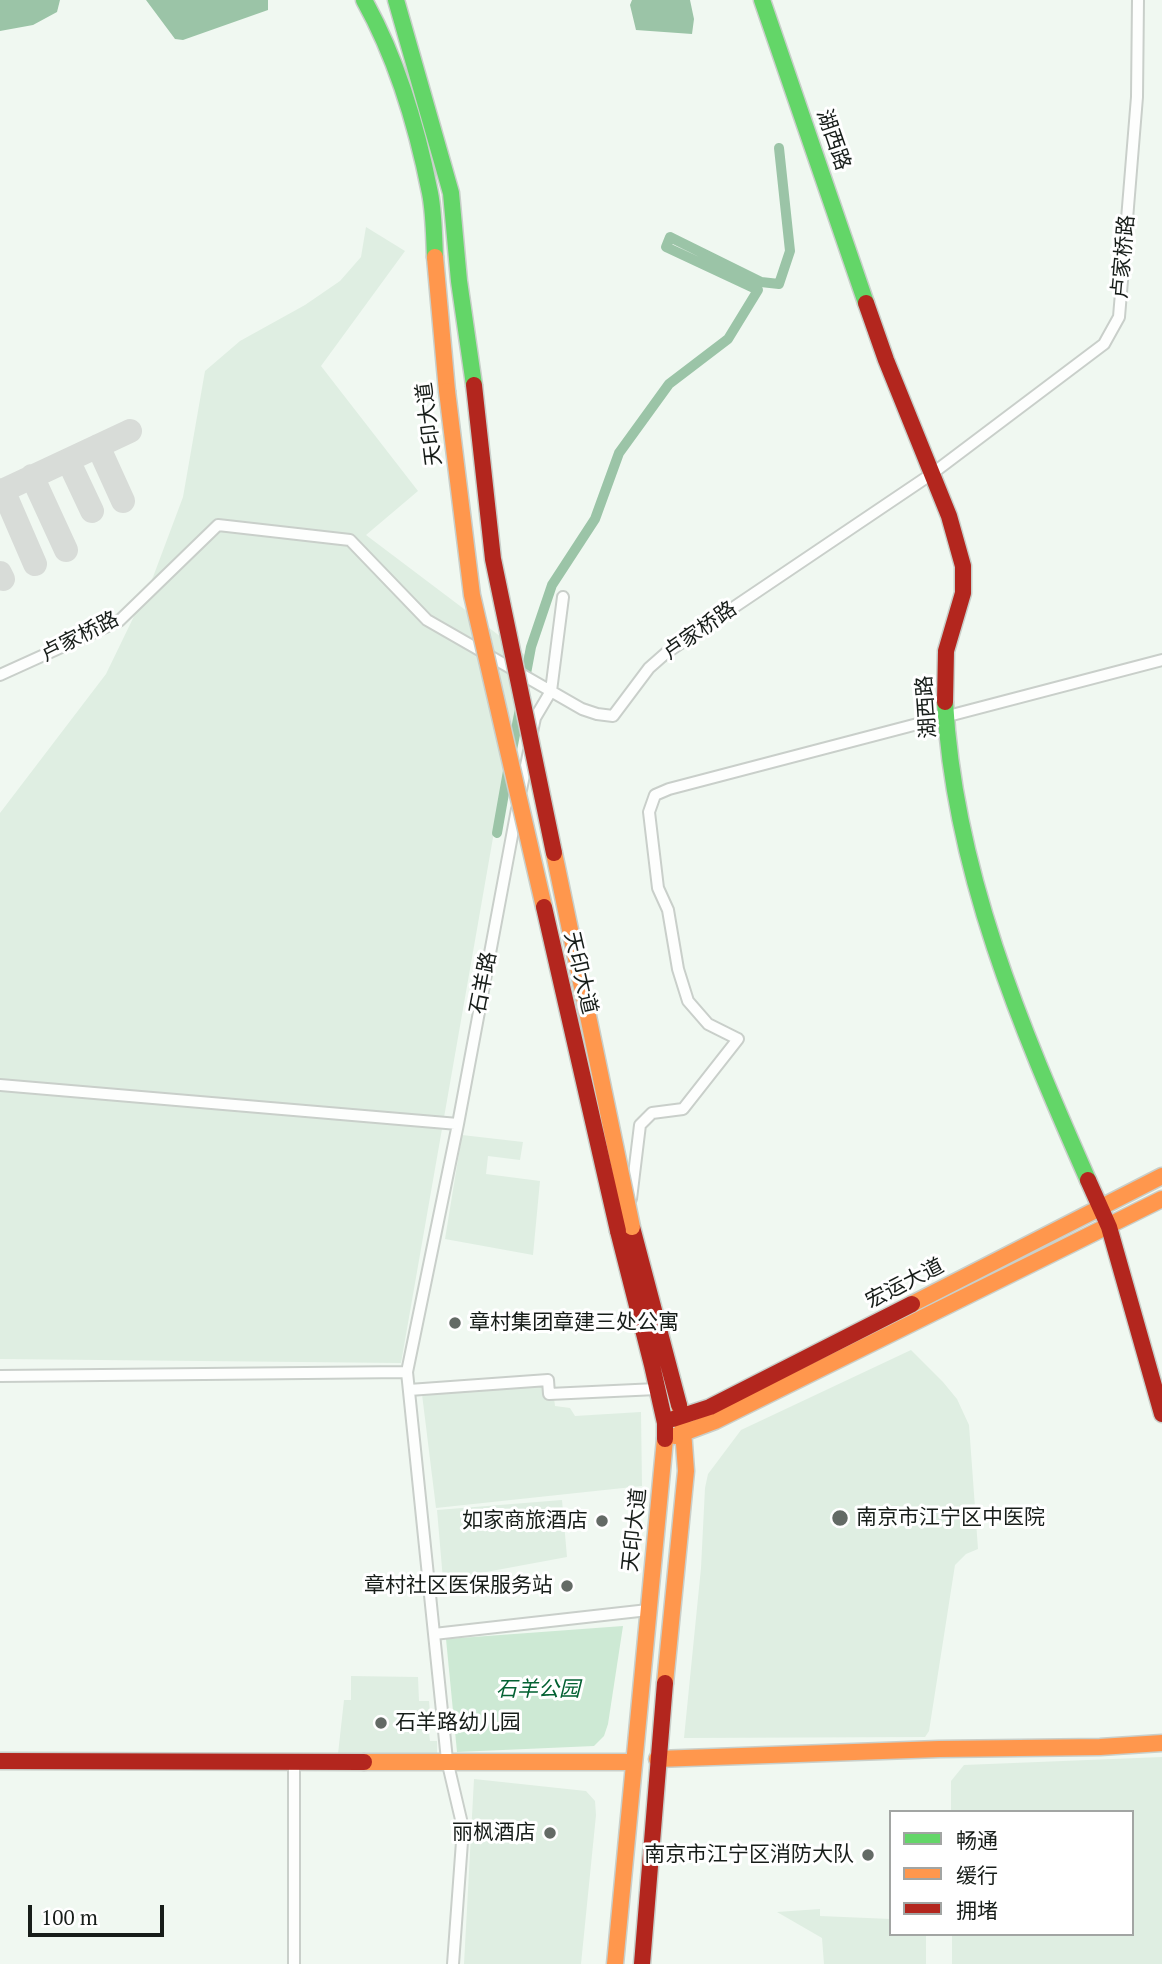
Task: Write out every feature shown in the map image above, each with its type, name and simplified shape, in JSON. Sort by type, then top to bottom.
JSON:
[{"type":"main road","name":"天印大道","points":[[364,0],[379,27],[407,101],[430,194],[447,391],[472,595],[625,1229],[685,1433],[685,1471],[657,1759],[642,1964]]},
{"type":"main road","name":"天印大道","points":[[396,0],[451,193],[459,281],[494,559],[665,1431],[615,1964]]},
{"type":"main road","name":"湖西路","points":[[762,0],[886,360],[949,516],[963,566],[963,593],[946,651],[946,718],[956,790],[975,883],[1032,1052],[1109,1227],[1162,1414]]},
{"type":"main road","name":"宏运大道","points":[[665,1431],[682,1416],[710,1407],[1162,1177]]},
{"type":"main road","name":"宏运大道","points":[[665,1431],[685,1433],[727,1415],[1162,1199]]},
{"type":"main road","points":[[657,1759],[1162,1743]]},
{"type":"main road","points":[[0,1761],[633,1762]]},
{"type":"street","name":"卢家桥路","points":[[0,675],[119,621],[218,525],[350,540],[427,620],[582,709],[613,716],[649,668],[666,653],[933,474],[1104,344],[1113,332],[1119,317],[1137,97],[1138,0]]},
{"type":"street","name":"石羊路","points":[[453,1964],[463,1828],[447,1760],[407,1372],[458,1124],[535,718],[551,691],[563,597]]},
{"type":"street","points":[[625,1229],[640,1125],[652,1113],[683,1109],[738,1039],[708,1024],[688,1001],[678,969],[668,910],[658,888],[649,812],[655,795],[1162,660]]},
{"type":"street","points":[[0,1085],[458,1124]]},
{"type":"street","points":[[0,1376],[407,1372]]},
{"type":"street","points":[[409,1390],[548,1380],[549,1394],[657,1389]]},
{"type":"street","points":[[434,1634],[648,1609]]},
{"type":"street","points":[[294,1761],[294,1964]]},
{"type":"shaded area","points":[[0,0],[60,0],[57,12],[33,25],[0,31]]},
{"type":"shaded area","points":[[146,0],[268,0],[268,10],[183,40],[175,39]]},
{"type":"shaded area","points":[[632,0],[690,0],[694,19],[692,34],[636,30],[630,5]]},
{"type":"shaded area","points":[[366,227],[405,251],[321,366],[418,491],[366,535],[525,655],[401,1363],[0,1359],[0,813],[106,674],[153,577],[183,497],[205,371],[240,341],[305,305],[340,281],[361,257]]},
{"type":"shaded area","points":[[462,1135],[523,1142],[520,1160],[488,1156],[486,1174],[540,1181],[533,1255],[445,1239]]},
{"type":"shaded area","name":"南京市江宁区中医院","points":[[911,1350],[957,1399],[969,1425],[978,1549],[966,1554],[955,1565],[929,1731],[925,1737],[684,1738],[708,1474],[741,1430]]},
{"type":"shaded area","points":[[551,1376],[555,1406],[570,1408],[575,1416],[641,1412],[642,1486],[436,1508],[421,1386]]},
{"type":"shaded area","points":[[562,1500],[567,1557],[443,1580],[437,1510]]},
{"type":"shaded area","name":"石羊路幼儿园","points":[[351,1676],[418,1677],[419,1701],[429,1701],[430,1713],[420,1714],[422,1732],[429,1732],[430,1741],[437,1741],[437,1754],[338,1754],[344,1700],[351,1700]]},
{"type":"shaded area","points":[[1162,1757],[1162,1964],[952,1964],[952,1936],[1134,1936],[1134,1810],[951,1810],[951,1781],[964,1765]]},
{"type":"shaded area","points":[[474,1779],[586,1791],[595,1801],[596,1815],[581,1964],[464,1964]]},
{"type":"shaded area","points":[[820,1909],[820,1916],[889,1919],[889,1936],[926,1936],[926,1964],[824,1964],[822,1938],[777,1912]]},
{"type":"green space","name":"石羊公园","points":[[623,1626],[608,1724],[604,1736],[594,1746],[457,1752],[446,1639]]},
{"type":"waterway","points":[[524,684],[531,647],[552,585],[595,519],[619,453],[669,384],[728,339],[758,290],[666,247],[670,237],[761,282],[779,284],[790,251],[779,148]]},
{"type":"waterway","points":[[512,750],[520,709]]},
{"type":"waterway","points":[[497,833],[508,771]]},
{"type":"taxiway","points":[[0,492],[130,431]]},
{"type":"taxiway","points":[[98,446],[123,501]]},
{"type":"taxiway","points":[[68,460],[92,511]]},
{"type":"taxiway","points":[[32,476],[66,550]]},
{"type":"taxiway","points":[[3,490],[35,564]]},
{"type":"taxiway","points":[[0,573],[3,579]]},
{"type":"traffic: fast","points":[[364,0],[396,70],[412,118],[431,201],[435,257]]},
{"type":"traffic: fast","points":[[396,0],[451,193],[459,281],[474,385]]},
{"type":"traffic: fast","points":[[762,0],[866,303]]},
{"type":"traffic: fast","points":[[945,702],[951,765],[977,887],[1016,1006],[1088,1180]]},
{"type":"traffic: slow","points":[[435,257],[447,391]]},
{"type":"traffic: slow","points":[[447,391],[472,595],[544,907]]},
{"type":"traffic: slow","points":[[554,853],[632,1227]]},
{"type":"traffic: slow","points":[[912,1304],[1162,1176]]},
{"type":"traffic: slow","points":[[675,1436],[715,1421],[1162,1199]]},
{"type":"traffic: slow","points":[[665,1683],[686,1471],[679,1405]]},
{"type":"traffic: slow","points":[[615,1964],[665,1439]]},
{"type":"traffic: slow","points":[[657,1759],[1162,1743]]},
{"type":"traffic: slow","points":[[364,1762],[633,1762]]},
{"type":"traffic: jam","points":[[866,303],[949,516],[963,566],[963,593],[946,651],[945,702]]},
{"type":"traffic: jam","points":[[474,385],[493,559],[554,853]]},
{"type":"traffic: jam","points":[[544,907],[618,1231]]},
{"type":"traffic: jam","points":[[1088,1180],[1109,1227],[1162,1414]]},
{"type":"traffic: jam","points":[[665,1439],[665,1423],[652,1365],[618,1231],[632,1227],[679,1405]]},
{"type":"traffic: jam","points":[[673,1419],[710,1407],[912,1304]]},
{"type":"traffic: jam","points":[[642,1964],[665,1683]]},
{"type":"traffic: jam","points":[[0,1761],[364,1762]]},
{"type":"place","name":"章村集团章建三处公寓","points":[[455,1323]]},
{"type":"place","name":"南京市江宁区中医院","points":[[840,1518]]},
{"type":"place","name":"如家商旅酒店","points":[[602,1521]]},
{"type":"place","name":"章村社区医保服务站","points":[[567,1586]]},
{"type":"place","name":"石羊路幼儿园","points":[[381,1723]]},
{"type":"place","name":"丽枫酒店","points":[[550,1833]]},
{"type":"place","name":"南京市江宁区消防大队","points":[[868,1855]]}]
